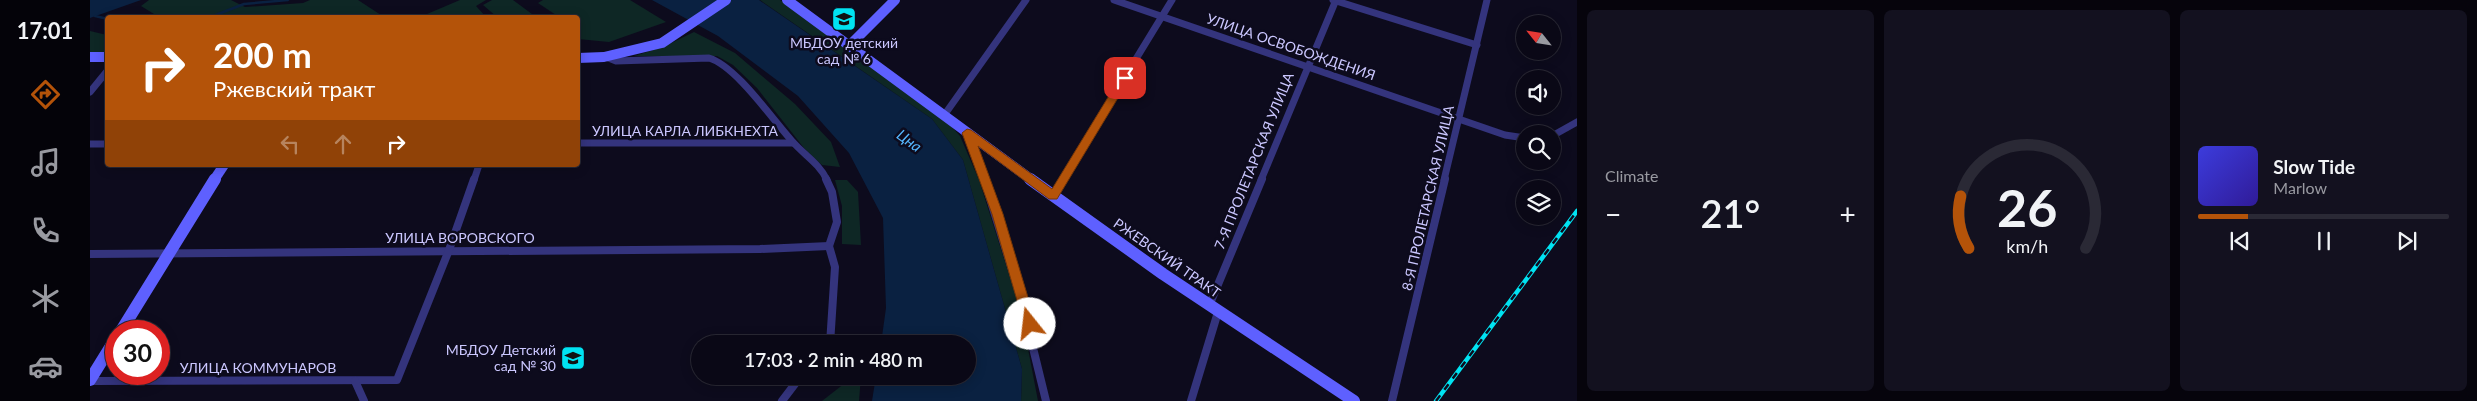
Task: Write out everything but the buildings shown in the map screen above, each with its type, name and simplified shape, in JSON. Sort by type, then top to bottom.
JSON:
[{"type":"main road","points":[[580,58],[604,57],[662,42],[688,27],[726,0]]},
{"type":"main road","name":"РЖЕВСКИЙ ТРАКТ","points":[[787,0],[851,44],[1053,196],[1213,309],[1354,401]]},
{"type":"main road","points":[[851,44],[895,0]]},
{"type":"main road","points":[[90,57],[105,56]]},
{"type":"main road","points":[[128,320],[223,167]]},
{"type":"main road","points":[[90,380],[105,356]]},
{"type":"street","points":[[945,114],[1026,0]]},
{"type":"street","name":"УЛИЦА ОСВОБОЖДЕНИЯ","points":[[1114,0],[1163,15],[1459,120],[1505,135],[1516,137]]},
{"type":"street","points":[[1053,196],[1172,0]]},
{"type":"street","points":[[1335,0],[1477,44]]},
{"type":"street","name":"7-Я ПРОЛЕТАРСКАЯ УЛИЦА","points":[[1192,401],[1213,309],[1335,0]]},
{"type":"street","name":"8-Я ПРОЛЕТАРСКАЯ УЛИЦА","points":[[1392,401],[1487,0]]},
{"type":"street","points":[[604,57],[616,61],[709,58],[719,60],[762,103],[793,143],[822,169],[832,192],[837,222],[829,246],[835,267],[831,335]]},
{"type":"street","points":[[90,92],[105,74]]},
{"type":"street","points":[[1561,131],[1577,122]]},
{"type":"street","points":[[967,133],[1000,223],[1030,324],[1046,401]]},
{"type":"street","name":"УЛИЦА КАРЛА ЛИБКНЕХТА","points":[[580,143],[793,143]]},
{"type":"street","points":[[90,144],[105,144]]},
{"type":"street","points":[[449,250],[478,167]]},
{"type":"street","name":"УЛИЦА ВОРОВСКОГО","points":[[90,254],[760,249],[829,246]]},
{"type":"street","name":"УЛИЦА КОММУНАРОВ","points":[[90,380],[397,380],[449,250]]},
{"type":"street","points":[[354,381],[364,401]]},
{"type":"street","points":[[782,401],[794,385]]},
{"type":"green space","points":[[149,0],[231,0],[245,7],[303,3],[310,0],[358,0],[381,15],[153,15],[141,6]]},
{"type":"green space","points":[[460,0],[486,0],[476,6],[484,15],[425,15]]},
{"type":"green space","points":[[492,0],[513,0],[533,15],[495,15],[483,5]]},
{"type":"green space","points":[[543,0],[630,0],[666,22],[609,42],[580,39],[580,15],[556,15],[538,3]]},
{"type":"green space","points":[[760,0],[780,0],[790,6],[943,117],[960,136],[979,180],[1021,312],[1038,401],[1021,401],[1022,369],[963,160],[932,119]]},
{"type":"green space","points":[[90,31],[105,35],[105,52],[90,53]]},
{"type":"green space","points":[[694,32],[735,53],[795,104],[831,142],[840,167],[822,165],[804,148],[757,88],[733,65],[717,56],[634,56],[663,47]]},
{"type":"green space","points":[[835,180],[847,180],[858,192],[861,245],[842,244],[842,206]]},
{"type":"green space","points":[[842,385],[860,385],[859,401],[822,401]]},
{"type":"water","points":[[90,0],[141,0],[90,18]]},
{"type":"water","name":"Цна","points":[[652,0],[759,0],[932,119],[963,160],[1022,369],[1021,401],[872,401],[875,385],[976,385],[976,335],[882,335],[886,308],[883,218],[849,153],[798,96],[718,36]]},
{"type":"waterway","points":[[216,15],[244,4],[288,0]]},
{"type":"waterway","points":[[95,16],[105,18]]},
{"type":"railway","points":[[1436,401],[1577,211]]},
{"type":"place","name":"МБДОУ детский сад № 6","points":[[844,19]]},
{"type":"place","name":"МБДОУ Детский сад № 30","points":[[573,358]]},
{"type":"route","points":[[1030,324],[998,214],[967,133],[1053,196],[1125,78]]}]
